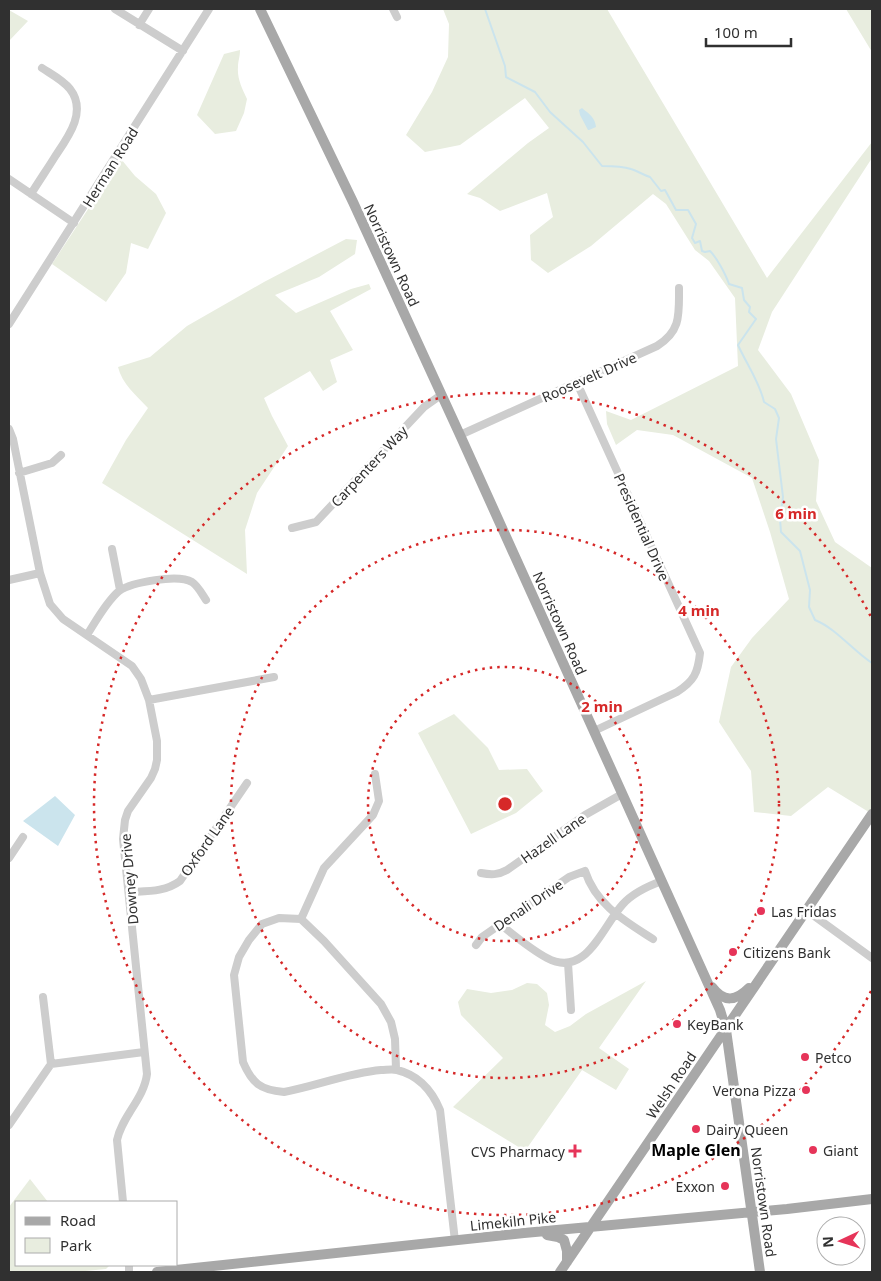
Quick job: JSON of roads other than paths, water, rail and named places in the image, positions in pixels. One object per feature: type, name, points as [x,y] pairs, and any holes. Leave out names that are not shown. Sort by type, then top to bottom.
[{"type":"main road","name":"Norristown Road","points":[[260,9],[353,202],[720,1010],[726,1030],[760,1272]]},
{"type":"main road","name":"Welsh Road","points":[[560,1272],[872,814]]},
{"type":"main road","points":[[707,981],[719,995],[732,999],[738,998],[771,962]]},
{"type":"main road","name":"Limekiln Pike","points":[[157,1272],[455,1242],[524,1233],[872,1199]]},
{"type":"main road","points":[[524,1233],[549,1235],[564,1240],[567,1251],[566,1263]]},
{"type":"street","points":[[115,9],[183,51]]},
{"type":"street","points":[[139,25],[149,9]]},
{"type":"street","name":"Herman Road","points":[[9,324],[210,9]]},
{"type":"street","points":[[393,9],[397,17]]},
{"type":"street","points":[[31,194],[72,130],[77,114],[75,100],[70,88],[42,68]]},
{"type":"street","points":[[9,179],[74,223]]},
{"type":"street","name":"Roosevelt Drive","points":[[460,435],[657,346],[671,336],[678,321],[680,288]]},
{"type":"street","name":"Presidential Drive","points":[[577,383],[700,653],[696,672],[688,685],[594,731]]},
{"type":"street","name":"Carpenters Way","points":[[292,528],[316,522],[424,407],[441,395]]},
{"type":"street","name":"Downey Drive","points":[[9,429],[13,439],[40,573],[47,596],[57,613],[132,666],[141,679],[149,700],[157,741],[157,760],[151,778],[128,811],[123,839],[130,892],[147,1074],[143,1092],[119,1131],[117,1140],[123,1201]]},
{"type":"street","points":[[19,473],[52,462],[61,454]]},
{"type":"street","points":[[112,549],[120,590]]},
{"type":"street","points":[[9,580],[40,573]]},
{"type":"street","points":[[87,635],[112,598],[120,590],[143,583],[172,578],[181,579],[196,586],[206,600]]},
{"type":"street","points":[[149,700],[274,677]]},
{"type":"street","points":[[301,919],[324,868],[373,815],[379,801],[375,774]]},
{"type":"street","name":"Oxford Lane","points":[[130,892],[161,890],[180,880],[247,783]]},
{"type":"street","name":"Hazell Lane","points":[[481,873],[490,875],[500,874],[585,815],[622,794]]},
{"type":"street","points":[[9,858],[23,838]]},
{"type":"street","name":"Denali Drive","points":[[476,946],[482,937],[500,924],[569,878],[585,871],[606,907],[615,914]]},
{"type":"street","points":[[500,924],[547,958],[568,963],[581,959],[586,955],[615,914],[632,895],[662,880]]},
{"type":"street","points":[[806,910],[872,958]]},
{"type":"street","points":[[615,914],[653,939]]},
{"type":"street","points":[[396,1069],[395,1039],[390,1022],[381,1004],[324,941],[301,919],[279,918],[262,924],[239,957],[234,975],[243,1062],[249,1076],[259,1086],[272,1091],[284,1092],[370,1071],[396,1069],[414,1077],[426,1086],[440,1110],[455,1242]]},
{"type":"street","points":[[568,963],[571,1010]]},
{"type":"street","points":[[9,1125],[51,1064],[43,997]]},
{"type":"street","points":[[51,1064],[144,1052]]},
{"type":"water","points":[[582,108],[593,118],[596,127],[588,130],[580,115],[579,110]]},
{"type":"water","points":[[55,796],[75,815],[58,846],[23,821]]},
{"type":"waterway","points":[[485,9],[505,66],[506,77],[535,92],[550,112],[583,142],[602,166],[628,168],[650,177],[661,191],[665,190],[676,210],[688,210],[696,224],[692,238],[695,243],[700,241],[702,251],[710,251],[713,254],[729,284],[742,288],[744,300],[750,307],[749,312],[756,319],[738,345],[756,380],[764,402],[775,409],[779,418],[776,439],[783,497],[780,519],[781,532],[800,551],[810,590],[809,607],[815,620],[837,634],[872,663]]},
{"type":"place","name":"Las Fridas","points":[[761,911]]},
{"type":"place","name":"Citizens Bank","points":[[733,952]]},
{"type":"place","name":"KeyBank","points":[[677,1024]]},
{"type":"place","name":"Petco","points":[[805,1057]]},
{"type":"place","name":"Verona Pizza","points":[[806,1090]]},
{"type":"place","name":"Dairy Queen","points":[[696,1129]]},
{"type":"place","name":"Giant","points":[[813,1150]]},
{"type":"place","name":"CVS Pharmacy","points":[[575,1151]]},
{"type":"place","name":"Exxon","points":[[725,1186]]},
{"type":"district","name":"Maple Glen","points":[[696,1150]]}]
